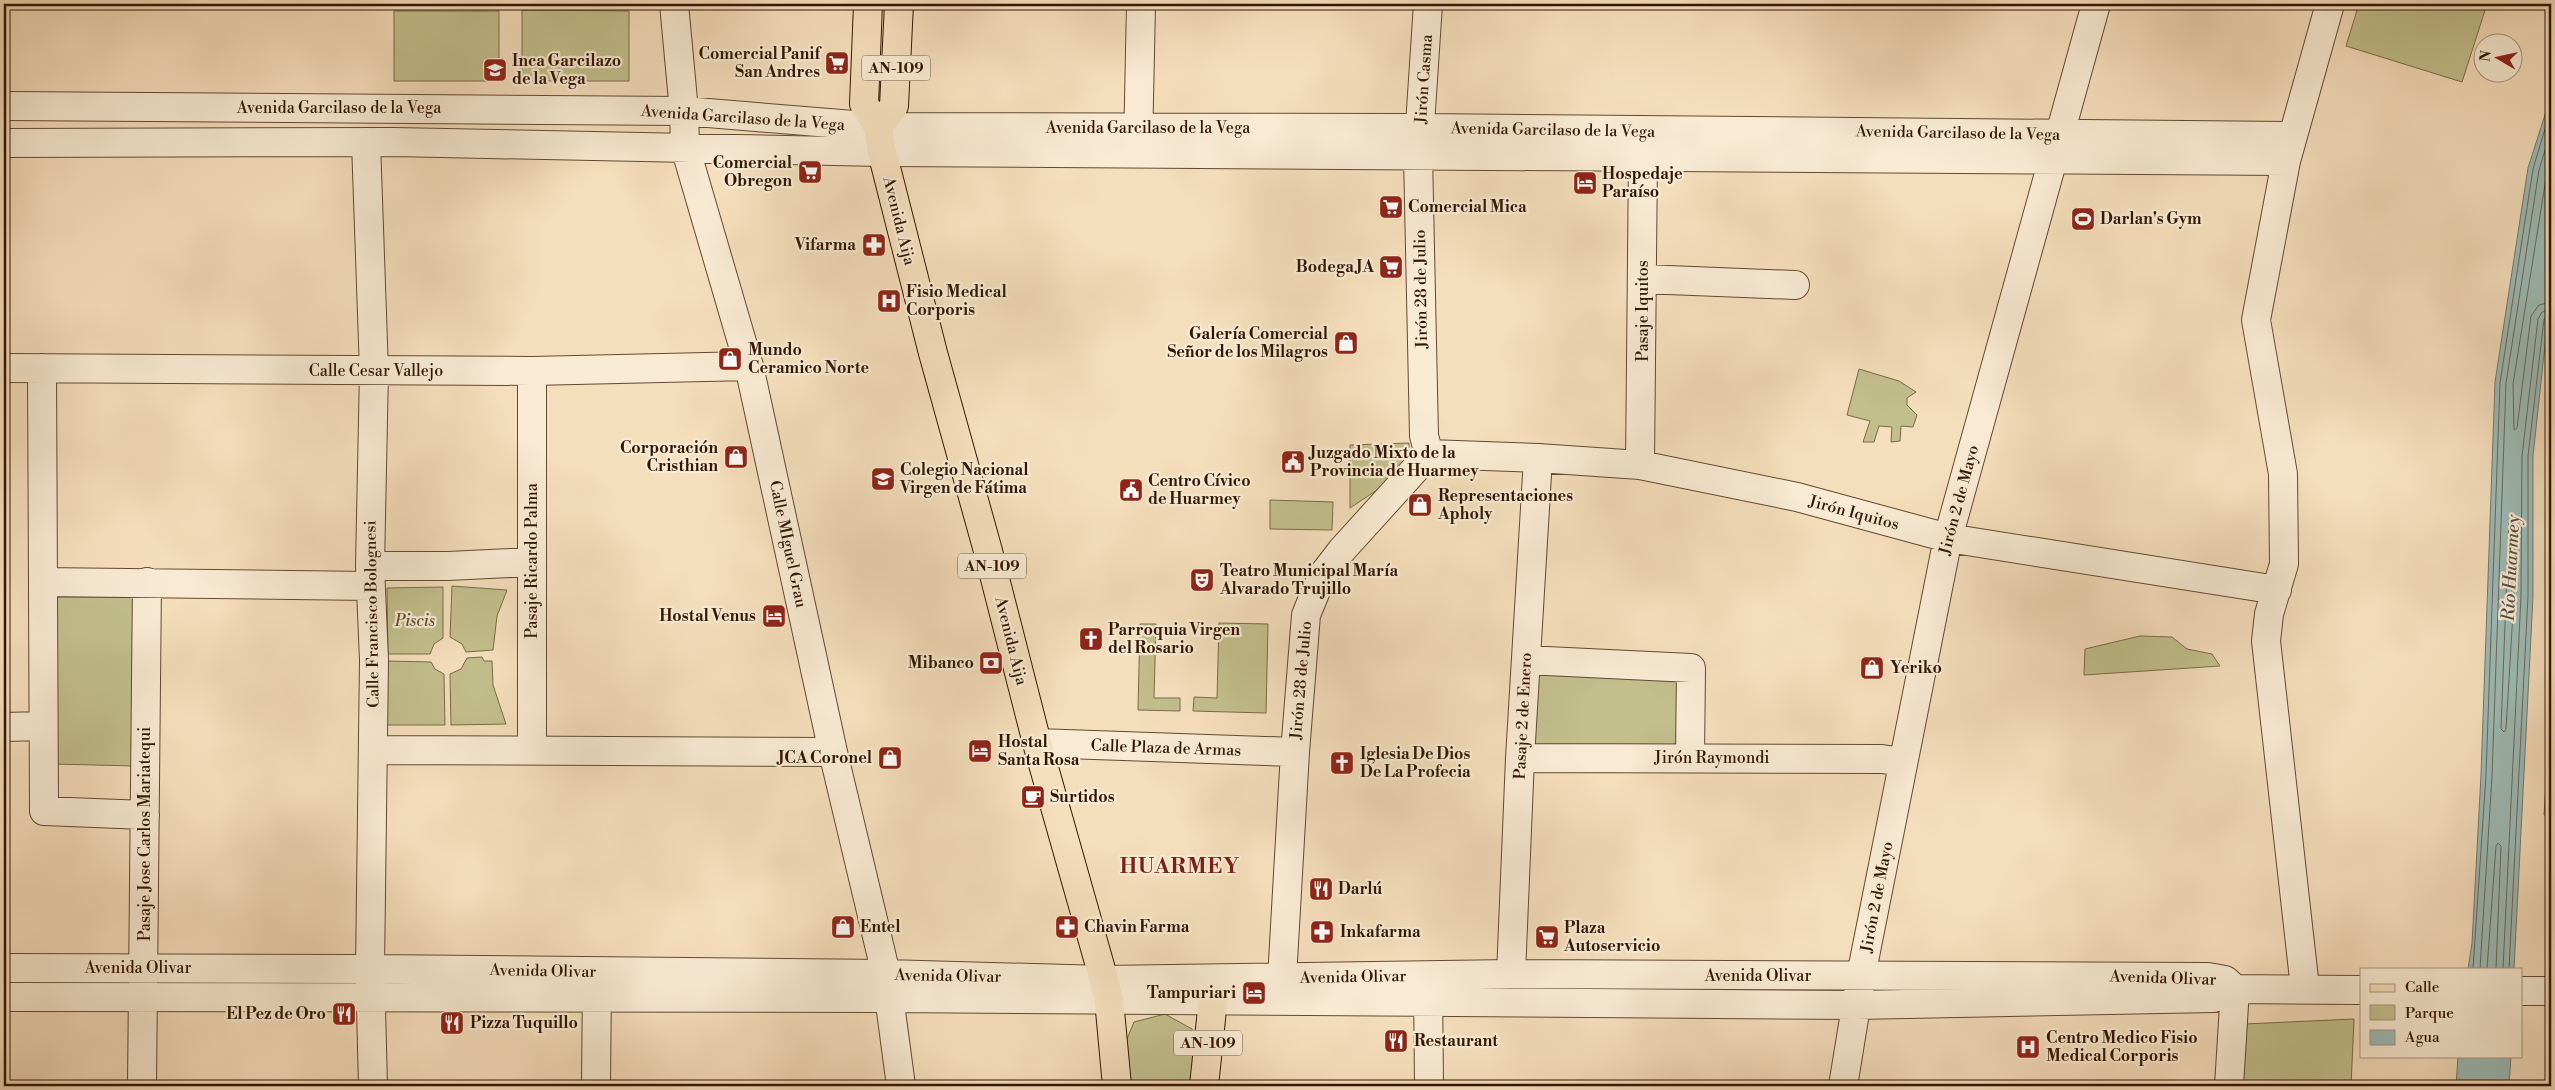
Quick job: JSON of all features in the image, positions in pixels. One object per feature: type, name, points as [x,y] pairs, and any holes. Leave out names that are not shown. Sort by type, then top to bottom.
[{"type":"main road","name":"Avenida Aija","points":[[868,4],[864,104],[880,139],[933,353],[988,551],[1037,743],[1106,990]]},
{"type":"main road","name":"AN-109","points":[[880,139],[894,106],[899,4]]},
{"type":"main road","name":"AN-109","points":[[1106,990],[1117,1086]]},
{"type":"main road","name":"AN-109","points":[[1204,1086],[1213,1000]]},
{"type":"street","name":"Calle MIguel Grau","points":[[674,4],[684,112],[685,147],[749,366],[833,752],[888,986],[902,1086]]},
{"type":"street","points":[[1138,140],[1141,4]]},
{"type":"street","name":"Jirón Casma","points":[[1419,142],[1428,4]]},
{"type":"street","name":"Jirón 2 de Mayo","points":[[1843,1086],[1861,976],[1948,538],[2096,4]]},
{"type":"street","points":[[2305,988],[2266,641],[2269,614],[2284,564],[2283,474],[2256,320],[2290,149],[2330,4]]},
{"type":"street","name":"Avenida Garcilaso de la Vega","points":[[4,106],[684,112],[880,139]]},
{"type":"street","name":"Avenida Garcilaso de la Vega","points":[[4,143],[366,142],[685,147],[880,139],[2290,149]]},
{"type":"street","name":"Calle Francisco Bolognesi","points":[[366,142],[374,371],[370,576],[374,660],[370,969],[373,1086]]},
{"type":"street","name":"Avenida Garcilaso de la Vega","points":[[1419,142],[1643,156],[2057,146]]},
{"type":"street","name":"Jirón 28 de Julio","points":[[1282,989],[1295,752],[1306,615],[1322,576],[1342,550],[1429,454],[1424,436],[1419,142]]},
{"type":"street","name":"Pasaje Iquitos","points":[[1640,466],[1644,279],[1643,156]]},
{"type":"street","points":[[1644,279],[1795,285]]},
{"type":"street","name":"Calle Cesar Vallejo","points":[[4,368],[532,371],[749,366]]},
{"type":"street","points":[[42,368],[44,811],[145,815]]},
{"type":"street","name":"Pasaje Ricardo Palma","points":[[532,371],[532,750]]},
{"type":"street","name":"Jirón Iquitos","points":[[1429,454],[1538,458],[1640,466],[1797,498],[1948,538],[2277,590]]},
{"type":"street","name":"Pasaje 2 de Enero","points":[[1511,974],[1520,758],[1538,458]]},
{"type":"street","points":[[43,582],[147,582],[370,576],[448,566],[531,562]]},
{"type":"street","name":"Pasaje Jose Carlos Mariatequi","points":[[142,1086],[147,582]]},
{"type":"street","points":[[1526,660],[1691,668],[1690,758]]},
{"type":"street","points":[[4,727],[43,726]]},
{"type":"street","name":"Calle Plaza de Armas","points":[[1037,743],[1295,752]]},
{"type":"street","points":[[373,750],[833,752]]},
{"type":"street","name":"Jirón Raymondi","points":[[1520,758],[1882,759],[1903,762]]},
{"type":"street","name":"Avenida Olivar","points":[[4,968],[370,969],[597,984],[1106,990],[1428,989],[1856,1005],[2214,998],[2235,989],[2225,980],[2208,977],[1511,974],[1428,989]]},
{"type":"street","points":[[596,1086],[597,984]]},
{"type":"street","name":"Avenida Olivar","points":[[4,997],[371,996],[597,984]]},
{"type":"street","points":[[2228,1086],[2235,989],[2305,988],[2360,990]]},
{"type":"street","name":"Avenida Olivar","points":[[1106,990],[1213,1000],[1282,989]]},
{"type":"street","points":[[1428,989],[1429,1086]]},
{"type":"green space","points":[[2359,4],[2487,4],[2478,32],[2472,32],[2472,51],[2462,82],[2346,46]]},
{"type":"green space","points":[[522,10],[629,11],[629,81],[522,81]]},
{"type":"green space","points":[[394,11],[499,11],[499,81],[394,81]]},
{"type":"green space","points":[[1859,369],[1899,381],[1916,392],[1907,398],[1907,405],[1917,415],[1913,427],[1901,426],[1900,441],[1891,442],[1892,427],[1879,426],[1874,442],[1863,442],[1870,421],[1847,415]]},
{"type":"green space","points":[[1409,443],[1409,463],[1383,486],[1350,508],[1350,445]]},
{"type":"green space","points":[[1270,500],[1333,502],[1332,530],[1270,529]]},
{"type":"green space","name":"Piscis","points":[[452,586],[507,590],[497,616],[493,650],[466,652],[462,644],[450,637]]},
{"type":"green space","name":"Piscis","points":[[443,587],[443,638],[434,644],[430,654],[388,654],[387,588]]},
{"type":"green space","points":[[53,597],[135,597],[134,766],[54,764]]},
{"type":"green space","points":[[1219,623],[1268,624],[1266,713],[1193,711],[1194,697],[1217,698]]},
{"type":"green space","points":[[1140,624],[1156,624],[1154,698],[1180,698],[1180,711],[1138,710]]},
{"type":"green space","points":[[2140,636],[2172,637],[2187,649],[2212,654],[2220,666],[2084,675],[2085,649]]},
{"type":"green space","name":"Piscis","points":[[482,657],[484,661],[492,661],[493,685],[506,724],[451,725],[450,674],[461,669],[467,658]]},
{"type":"green space","name":"Piscis","points":[[387,661],[431,662],[435,669],[444,674],[445,725],[387,725]]},
{"type":"green space","points":[[1535,673],[1681,676],[1677,749],[1532,751]]},
{"type":"green space","points":[[2551,709],[2551,814],[2544,815]]},
{"type":"green space","points":[[1165,1014],[1192,1029],[1198,1048],[1196,1086],[1123,1086],[1120,1056],[1134,1022]]},
{"type":"green space","points":[[2354,1019],[2351,1086],[2242,1086],[2245,1024]]},
{"type":"water","name":"Río Huarmey","points":[[2551,96],[2551,307],[2533,456],[2533,596],[2514,968],[2468,968],[2472,943],[2481,775],[2495,382],[2528,168]]},
{"type":"water","points":[[2458,1058],[2511,1058],[2509,1086],[2456,1086]]},
{"type":"place","name":"Comercial Panif San Andres","points":[[837,63]]},
{"type":"place","name":"Inca Garcilazo de la Vega","points":[[495,70]]},
{"type":"place","name":"Comercial Obregon","points":[[810,172]]},
{"type":"place","name":"Hospedaje Paraíso","points":[[1585,183]]},
{"type":"place","name":"Comercial Mica","points":[[1391,207]]},
{"type":"place","name":"Darlan's Gym","points":[[2083,219]]},
{"type":"place","name":"Vifarma","points":[[874,245]]},
{"type":"place","name":"Bodega JA","points":[[1391,267]]},
{"type":"place","name":"Fisio Medical Corporis","points":[[889,301]]},
{"type":"place","name":"Galería Comercial Señor de los Milagros","points":[[1346,343]]},
{"type":"place","name":"Mundo Ceramico Norte","points":[[730,359]]},
{"type":"place","name":"Corporación Cristhian","points":[[736,457]]},
{"type":"place","name":"Juzgado Mixto de la Provincia de Huarmey","points":[[1293,462]]},
{"type":"place","name":"Colegio Nacional Virgen de Fátima","points":[[883,479]]},
{"type":"place","name":"Centro Cívico de Huarmey","points":[[1131,490]]},
{"type":"place","name":"Representaciones Apholy","points":[[1420,505]]},
{"type":"place","name":"Teatro Municipal María Alvarado Trujillo","points":[[1202,580]]},
{"type":"place","name":"Hostal Venus","points":[[774,616]]},
{"type":"place","name":"Parroquia Virgen del Rosario","points":[[1091,639]]},
{"type":"place","name":"Mibanco","points":[[991,663]]},
{"type":"place","name":"Yeriko","points":[[1872,668]]},
{"type":"place","name":"Hostal Santa Rosa","points":[[980,751]]},
{"type":"place","name":"JCA Coronel","points":[[890,758]]},
{"type":"place","name":"Iglesia De Dios De La Profecia","points":[[1342,763]]},
{"type":"place","name":"Surtidos","points":[[1033,797]]},
{"type":"place","name":"Darlú","points":[[1321,889]]},
{"type":"place","name":"Entel","points":[[843,927]]},
{"type":"place","name":"Chavin Farma","points":[[1067,927]]},
{"type":"place","name":"Inkafarma","points":[[1322,932]]},
{"type":"place","name":"Plaza Autoservicio","points":[[1547,937]]},
{"type":"place","name":"Tampuriari","points":[[1254,993]]},
{"type":"place","name":"El Pez de Oro","points":[[344,1014]]},
{"type":"place","name":"Pizza Tuquillo","points":[[452,1023]]},
{"type":"place","name":"Restaurant","points":[[1396,1041]]},
{"type":"place","name":"Centro Medico Fisio Medical Corporis","points":[[2028,1047]]},
{"type":"district","name":"HUARMEY","points":[[1180,867]]}]
